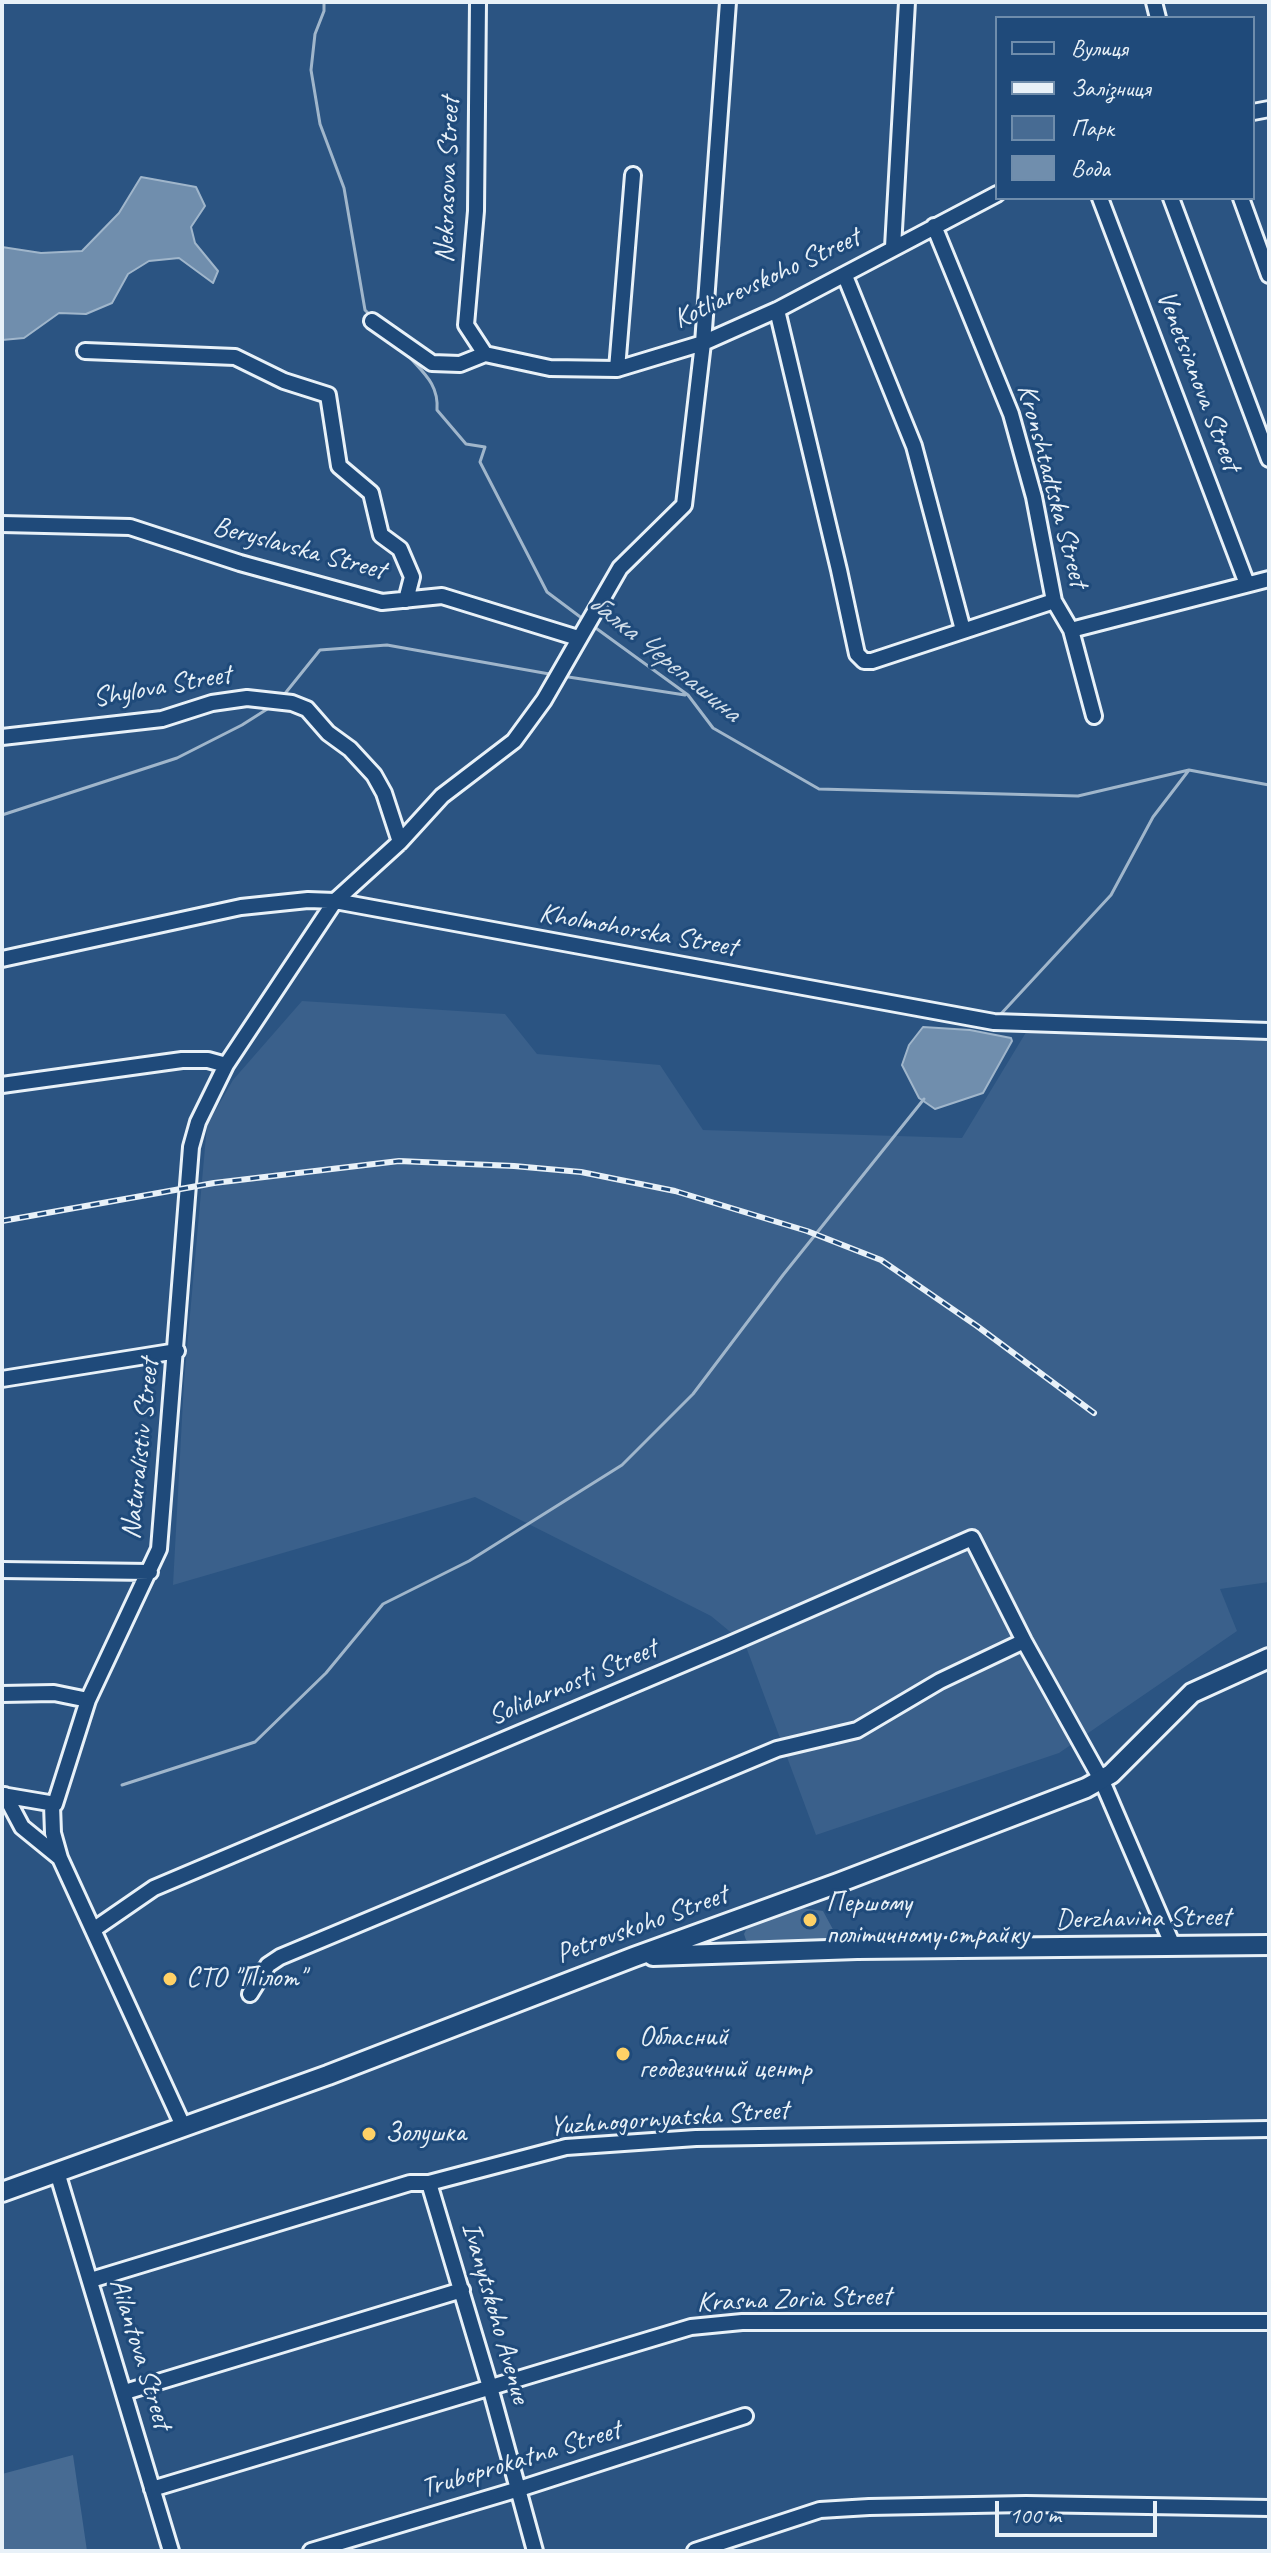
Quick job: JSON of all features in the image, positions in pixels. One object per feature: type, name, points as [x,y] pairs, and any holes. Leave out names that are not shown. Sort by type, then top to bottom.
[{"type":"main road","name":"Petrovskoho Street","points":[[2,2192],[328,2075],[1102,1781],[1192,1693],[1269,1658]]},
{"type":"main road","name":"Derzhavina Street","points":[[634,1957],[857,1949],[1269,1945]]},
{"type":"street","name":"Nekrasova Street","points":[[478,2],[476,211],[466,325],[485,354]]},
{"type":"street","name":"Naturalistiv Street","points":[[184,2128],[60,1858],[53,1833],[52,1805],[55,1804],[88,1700],[159,1549],[191,1147],[198,1122],[226,1065],[335,901],[400,842],[442,796],[514,741],[544,700],[620,568],[684,505],[703,343],[728,2]]},
{"type":"street","points":[[893,247],[907,2]]},
{"type":"street","points":[[617,369],[633,175]]},
{"type":"street","name":"Kotliarevskoho Street","points":[[372,321],[432,363],[460,364],[485,354],[550,368],[617,369],[703,343],[777,310],[995,195]]},
{"type":"street","name":"Venetsianova Street","points":[[1101,200],[1247,584]]},
{"type":"street","name":"Venetsianova Street","points":[[1172,200],[1269,459]]},
{"type":"street","points":[[1242,200],[1269,275]]},
{"type":"street","name":"Kronshtadtska Street","points":[[934,226],[1011,414],[1034,497],[1054,601],[1071,630],[1094,716]]},
{"type":"street","points":[[845,276],[914,446],[963,630]]},
{"type":"street","points":[[777,310],[857,654],[864,661],[872,661],[1054,601]]},
{"type":"street","points":[[85,351],[235,357],[284,381],[328,395],[339,466],[371,493],[381,535],[400,549],[412,577],[406,600]]},
{"type":"street","name":"Beryslavska Street","points":[[2,524],[130,527],[240,563],[382,602],[442,596],[578,638]]},
{"type":"street","points":[[1071,630],[1269,579]]},
{"type":"street","name":"Shylova Street","points":[[2,737],[162,719],[212,703],[247,698],[292,703],[307,709],[374,775],[384,793],[400,842]]},
{"type":"street","name":"Kholmohorska Street","points":[[2,959],[241,907],[308,900],[335,901],[994,1022],[1269,1031]]},
{"type":"street","points":[[2,1085],[182,1060],[208,1060],[226,1065]]},
{"type":"street","points":[[2,1379],[177,1351]]},
{"type":"street","name":"Solidarnosti Street","points":[[93,1930],[154,1888],[716,1651],[972,1538],[1024,1641],[1102,1781],[1173,1946]]},
{"type":"street","points":[[2,1570],[150,1572]]},
{"type":"street","points":[[250,1994],[268,1965],[280,1957],[777,1749],[857,1730],[940,1681],[1024,1641]]},
{"type":"street","points":[[2,1694],[54,1693],[88,1700]]},
{"type":"street","points":[[3,1795],[55,1804]]},
{"type":"street","points":[[3,1795],[22,1827],[60,1858]]},
{"type":"street","name":"Yuzhnogornyatska Street","points":[[91,2280],[410,2183],[429,2183],[566,2147],[696,2138],[1269,2129]]},
{"type":"street","name":"Ailantova Street","points":[[57,2172],[171,2551]]},
{"type":"street","name":"Ivanytskoho Avenue","points":[[429,2183],[535,2551]]},
{"type":"street","points":[[125,2392],[462,2290]]},
{"type":"street","name":"Krasna Zoria Street","points":[[152,2489],[691,2327],[742,2322],[1269,2322]]},
{"type":"street","name":"Truboprokatna Street","points":[[311,2551],[519,2489],[745,2416]]},
{"type":"street","points":[[695,2551],[820,2510],[1026,2504],[1269,2508]]},
{"type":"shaded area","points":[[302,1001],[505,1014],[537,1054],[660,1065],[703,1130],[962,1138],[1028,1029],[1269,1039],[1269,1582],[1220,1589],[1237,1631],[1059,1753],[816,1835],[745,1644],[711,1616],[475,1497],[173,1585],[184,1382],[207,1125],[233,1080]]},
{"type":"green space","points":[[794,1907],[823,1911],[836,1935],[832,1941],[753,1944],[746,1940],[744,1934],[748,1926]]},
{"type":"green space","points":[[73,2455],[87,2551],[2,2551],[2,2474]]},
{"type":"water","points":[[141,177],[196,187],[205,206],[191,227],[195,243],[218,271],[213,283],[179,258],[149,261],[128,274],[112,303],[86,314],[59,313],[24,338],[2,340],[2,247],[41,253],[82,251],[119,213]]},
{"type":"water","points":[[923,1027],[970,1030],[1011,1038],[1012,1041],[983,1093],[935,1109],[919,1098],[902,1065],[909,1045]]},
{"type":"waterway","name":"балка Черепашина","points":[[324,2],[324,11],[315,34],[311,70],[320,124],[344,188],[365,310],[370,315]]},
{"type":"waterway","name":"балка Черепашина","points":[[406,353],[432,385],[437,410],[466,444],[485,447],[480,462],[547,592],[583,619]]},
{"type":"waterway","name":"балка Черепашина","points":[[593,626],[688,695],[713,728],[819,789],[1078,796],[1189,770],[1269,785]]},
{"type":"waterway","points":[[283,696],[320,650],[387,645],[555,675]]},
{"type":"waterway","points":[[562,676],[685,695]]},
{"type":"waterway","points":[[2,815],[177,758],[272,706]]},
{"type":"waterway","points":[[999,1016],[1111,895],[1153,817],[1189,770]]},
{"type":"waterway","points":[[122,1785],[255,1742],[326,1673],[383,1604],[469,1561],[622,1465],[693,1394],[783,1275],[924,1099]]},
{"type":"railway","points":[[2,1221],[214,1183],[399,1161],[581,1172],[675,1191],[807,1231],[881,1260],[977,1326],[1094,1413]]},
{"type":"place","name":"Першому політичному страйку","points":[[810,1920]]},
{"type":"place","name":"СТО \"Пілот\"","points":[[170,1979]]},
{"type":"place","name":"Обласний геодезичний центр","points":[[623,2054]]},
{"type":"place","name":"Золушка","points":[[369,2134]]}]
